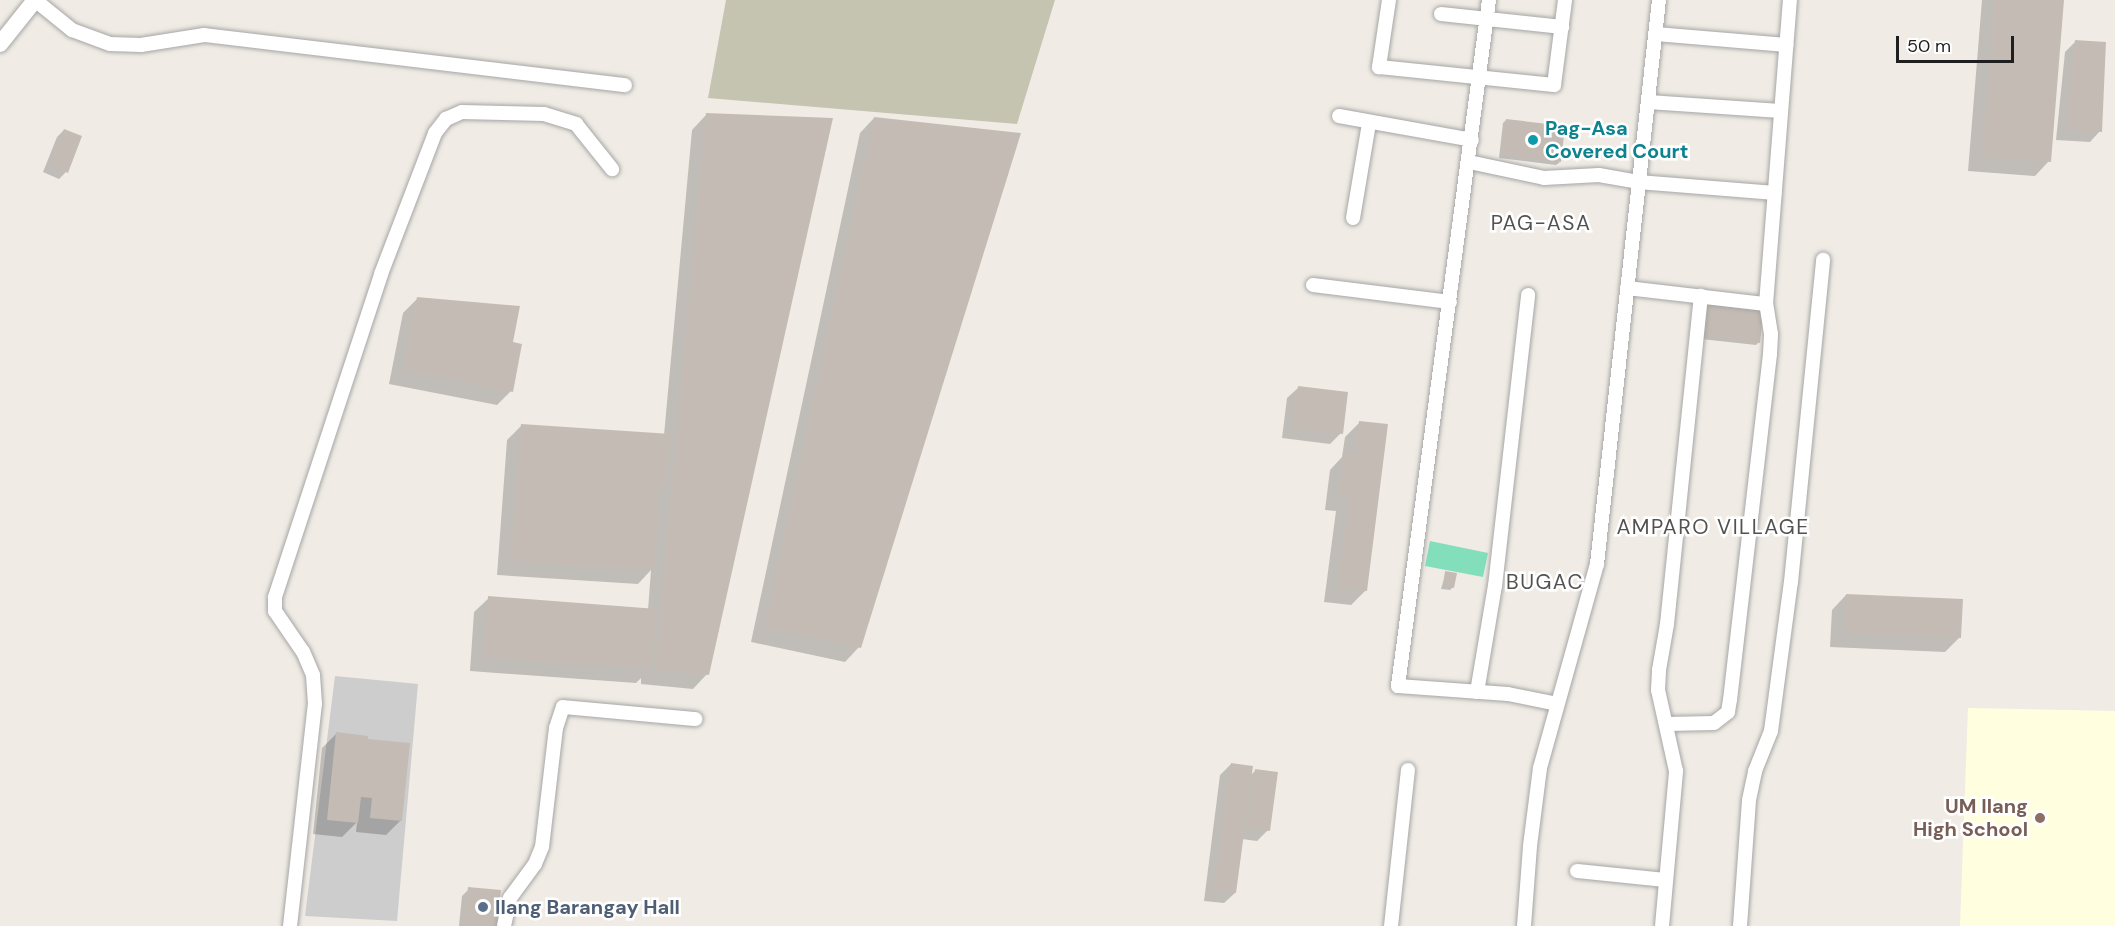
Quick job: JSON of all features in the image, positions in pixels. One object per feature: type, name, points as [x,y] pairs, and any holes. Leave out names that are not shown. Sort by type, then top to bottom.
[{"type":"street","points":[[0,44],[35,0],[72,30],[110,44],[141,45],[204,35],[625,85]]},
{"type":"street","points":[[1389,0],[1379,67],[1554,85],[1565,0]]},
{"type":"street","points":[[1489,0],[1398,686],[1524,696],[1557,704]]},
{"type":"street","points":[[1524,926],[1534,806],[1540,768],[1597,564],[1659,0]]},
{"type":"street","points":[[1666,724],[1714,723],[1728,712],[1768,374],[1771,333],[1766,304],[1790,0]]},
{"type":"street","points":[[1440,14],[1562,27]]},
{"type":"street","points":[[1656,34],[1787,45]]},
{"type":"street","points":[[1648,102],[1781,111]]},
{"type":"street","points":[[291,926],[315,704],[312,675],[303,652],[275,611],[275,597],[381,274],[435,133],[446,119],[462,112],[544,114],[576,124],[612,169]]},
{"type":"street","points":[[1339,116],[1472,140]]},
{"type":"street","points":[[1353,218],[1369,123]]},
{"type":"street","points":[[1469,162],[1544,178],[1599,175],[1639,182],[1775,193]]},
{"type":"street","points":[[1740,926],[1749,800],[1755,771],[1771,731],[1791,582],[1823,260]]},
{"type":"street","points":[[1313,285],[1450,302]]},
{"type":"street","points":[[1627,288],[1766,304]]},
{"type":"street","points":[[1478,692],[1495,586],[1528,296]]},
{"type":"street","points":[[1662,926],[1676,771],[1658,690],[1659,670],[1667,624],[1701,296]]},
{"type":"street","points":[[504,926],[510,898],[535,864],[543,847],[556,728],[563,707],[695,719]]},
{"type":"street","points":[[1391,926],[1408,770]]},
{"type":"street","points":[[1577,871],[1666,880]]},
{"type":"shaded area","points":[[726,0],[1055,0],[1017,124],[708,98]]},
{"type":"shaded area","points":[[335,676],[418,684],[397,921],[305,916]]},
{"type":"shaded area","name":"UM Ilang High School","points":[[1968,708],[2115,711],[2115,926],[1960,926]]},
{"type":"green space","points":[[1430,541],[1488,553],[1483,577],[1425,566]]},
{"type":"building","points":[[1995,0],[2064,0],[2051,162],[1982,157]]},
{"type":"building","points":[[2075,40],[2106,42],[2102,132],[2066,129]]},
{"type":"building","points":[[706,113],[833,118],[709,675],[655,670]]},
{"type":"building","points":[[874,117],[1021,133],[861,648],[765,628]]},
{"type":"building","name":"Pag-Asa Covered Court","points":[[1506,119],[1565,126],[1561,162],[1501,155]]},
{"type":"building","points":[[64,129],[82,136],[68,173],[49,165]]},
{"type":"building","points":[[417,297],[520,306],[513,342],[522,344],[513,392],[403,370]]},
{"type":"building","points":[[1707,301],[1764,307],[1760,343],[1703,336]]},
{"type":"building","points":[[1298,386],[1348,392],[1343,434],[1292,428]]},
{"type":"building","points":[[1359,421],[1388,424],[1367,591],[1338,588],[1350,497],[1339,496],[1344,454],[1355,455]]},
{"type":"building","points":[[521,424],[671,434],[667,484],[659,484],[654,570],[511,561]]},
{"type":"building","points":[[1445,571],[1457,573],[1454,588],[1443,586]]},
{"type":"building","points":[[1846,594],[1963,599],[1961,638],[1844,633]]},
{"type":"building","points":[[488,596],[657,609],[652,669],[484,657]]},
{"type":"building","points":[[336,732],[368,736],[368,739],[410,743],[402,821],[370,818],[372,798],[361,797],[358,823],[327,820]]},
{"type":"building","points":[[1231,763],[1253,766],[1236,893],[1214,890]]},
{"type":"building","points":[[1255,769],[1278,772],[1270,831],[1247,828]]},
{"type":"building","name":"Ilang Barangay Hall","points":[[468,887],[501,890],[497,926],[464,923]]},
{"type":"place","name":"Pag-Asa Covered Court","points":[[1533,140]]},
{"type":"place","name":"UM Ilang High School","points":[[2040,818]]},
{"type":"place","name":"Ilang Barangay Hall","points":[[483,907]]},
{"type":"district","name":"PAG-ASA","points":[[1541,223]]},
{"type":"district","name":"AMPARO VILLAGE","points":[[1713,527]]},
{"type":"district","name":"BUGAC","points":[[1545,582]]}]
